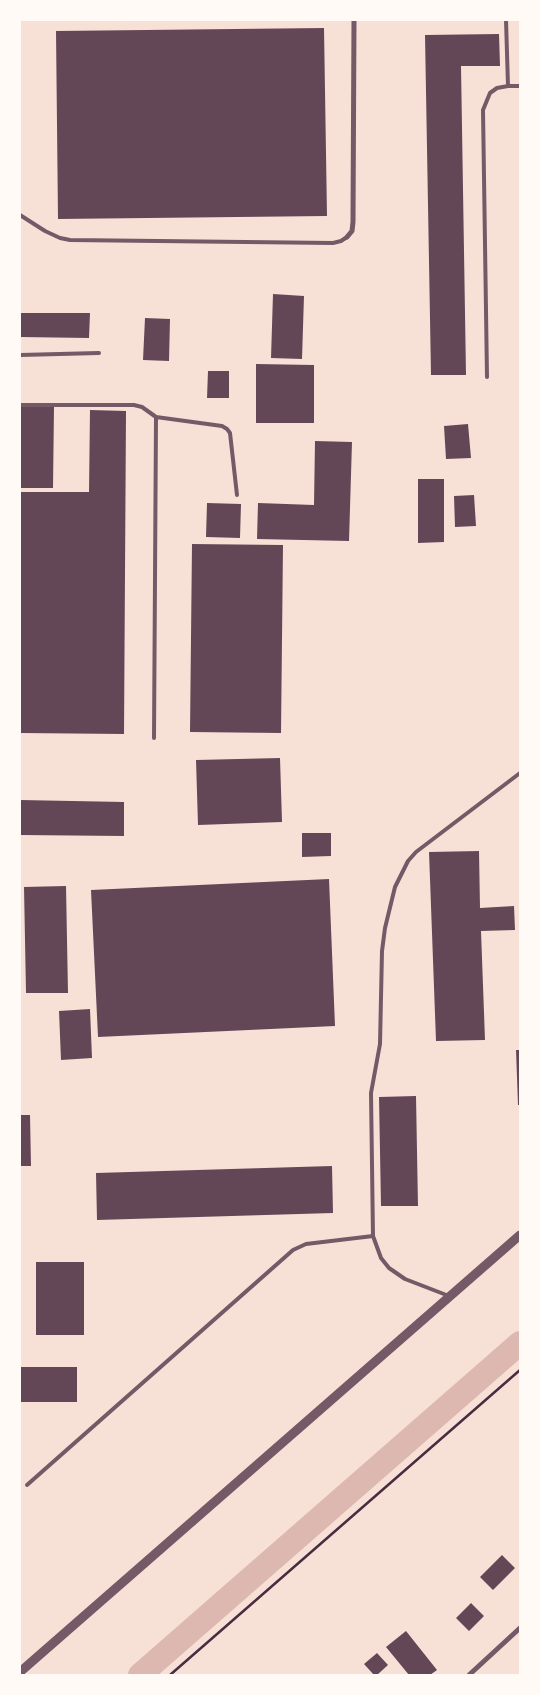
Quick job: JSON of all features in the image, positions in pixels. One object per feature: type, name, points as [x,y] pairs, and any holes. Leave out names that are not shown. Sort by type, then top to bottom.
[{"type":"street","points":[[347,237],[352,231],[353,222],[354,20]]},
{"type":"street","points":[[20,1672],[520,1235]]},
{"type":"street","points":[[472,1674],[520,1628]]},
{"type":"lane","points":[[506,20],[508,86]]},
{"type":"lane","points":[[487,377],[483,110],[485,101],[490,93],[497,88],[520,86]]},
{"type":"lane","points":[[20,215],[45,231],[60,238],[70,240],[333,243],[340,242],[347,237]]},
{"type":"lane","points":[[20,355],[98,353]]},
{"type":"lane","points":[[20,405],[134,405],[142,407],[156,417],[222,426],[230,433],[238,495]]},
{"type":"lane","points":[[154,738],[156,417]]},
{"type":"lane","points":[[449,1296],[422,1287],[396,1274],[384,1263],[376,1248],[373,1236],[371,1093],[380,1044],[382,951],[385,928],[395,888],[403,870],[416,852],[520,773]]},
{"type":"lane","points":[[27,1485],[293,1250],[306,1244],[373,1236]]},
{"type":"path","points":[[170,1675],[520,1370]]},
{"type":"building","points":[[324,28],[327,216],[58,219],[56,31]]},
{"type":"building","points":[[499,34],[500,66],[461,66],[466,375],[431,375],[425,35]]},
{"type":"building","points":[[273,294],[304,296],[302,359],[271,358]]},
{"type":"building","points":[[20,313],[90,313],[89,338],[20,337]]},
{"type":"building","points":[[145,318],[170,319],[169,361],[143,360]]},
{"type":"building","points":[[256,364],[314,365],[314,423],[256,423]]},
{"type":"building","points":[[208,371],[229,371],[229,398],[207,398]]},
{"type":"building","points":[[20,407],[54,407],[53,488],[20,488]]},
{"type":"building","points":[[90,410],[126,411],[124,734],[20,733],[20,492],[89,492]]},
{"type":"building","points":[[468,424],[471,458],[446,459],[444,426]]},
{"type":"building","points":[[315,441],[352,442],[349,541],[257,539],[258,503],[314,505]]},
{"type":"building","points":[[418,479],[444,479],[444,542],[418,543]]},
{"type":"building","points":[[474,495],[476,526],[455,527],[454,496]]},
{"type":"building","points":[[207,503],[241,504],[240,538],[206,537]]},
{"type":"building","points":[[192,544],[283,545],[281,733],[190,732]]},
{"type":"building","points":[[280,758],[282,822],[198,825],[196,760]]},
{"type":"building","points":[[20,800],[124,802],[124,836],[20,835]]},
{"type":"building","points":[[302,833],[331,833],[331,856],[302,857]]},
{"type":"building","points":[[479,851],[480,908],[514,906],[515,930],[481,931],[485,1040],[436,1041],[429,852]]},
{"type":"building","points":[[329,879],[335,1026],[98,1037],[91,890]]},
{"type":"building","points":[[66,886],[68,993],[26,993],[24,887]]},
{"type":"building","points":[[90,1009],[92,1058],[61,1060],[59,1011]]},
{"type":"building","points":[[516,1050],[520,1050],[520,1105],[518,1105]]},
{"type":"building","points":[[416,1096],[418,1206],[381,1206],[379,1097]]},
{"type":"building","points":[[20,1115],[30,1115],[31,1166],[20,1166]]},
{"type":"building","points":[[332,1166],[333,1213],[97,1220],[96,1173]]},
{"type":"building","points":[[36,1262],[84,1262],[84,1335],[36,1335]]},
{"type":"building","points":[[20,1367],[77,1367],[77,1402],[20,1402]]},
{"type":"building","points":[[502,1555],[515,1568],[493,1590],[480,1577]]},
{"type":"building","points":[[471,1603],[484,1616],[469,1631],[456,1618]]},
{"type":"building","points":[[406,1631],[437,1670],[430,1675],[409,1675],[386,1647]]},
{"type":"building","points":[[377,1653],[388,1665],[377,1675],[374,1675],[364,1664]]},
{"type":"waterway","points":[[140,1675],[520,1343]]}]
